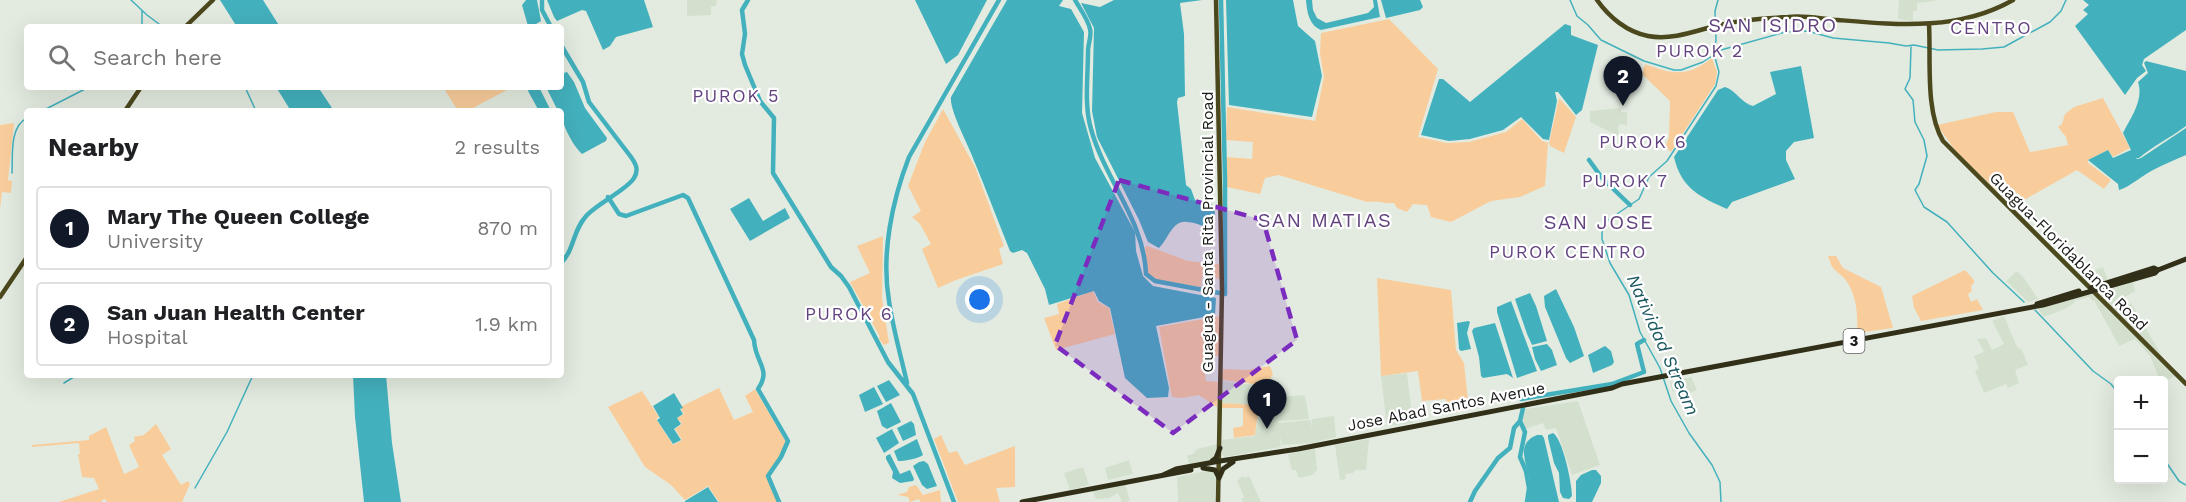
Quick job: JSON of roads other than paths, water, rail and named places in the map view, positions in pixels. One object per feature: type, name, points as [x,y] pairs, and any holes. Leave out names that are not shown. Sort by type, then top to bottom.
[{"type":"highway","name":"Jose Abad Santos Avenue","points":[[1022,502],[1163,475],[1166,472],[1280,452],[2036,305],[2156,273],[2158,270],[2186,260]]},
{"type":"highway","points":[[1219,477],[1223,469],[1233,460],[1224,457],[1220,448]]},
{"type":"highway","points":[[1203,466],[1215,460],[1220,448]]},
{"type":"highway","points":[[1203,466],[1215,470],[1219,477]]},
{"type":"main road","name":"Guagua - Santa Rita Provincial Road","points":[[1216,0],[1222,292],[1218,502]]},
{"type":"main road","points":[[1597,0],[1625,27],[1640,34],[1662,38],[1716,26],[1802,16],[1864,22],[1929,24],[1969,19],[1995,10],[2013,0]]},
{"type":"main road","points":[[188,24],[211,2]]},
{"type":"main road","name":"Guagua-Floridablanca Road","points":[[1929,24],[1931,106],[1938,133],[1945,143],[2186,384]]},
{"type":"main road","points":[[127,108],[139,90]]},
{"type":"main road","points":[[0,297],[24,261]]},
{"type":"water","points":[[220,0],[263,0],[278,24],[235,24]]},
{"type":"water","points":[[526,0],[537,0],[541,21],[536,24],[527,24],[522,5]]},
{"type":"water","points":[[547,0],[644,0],[653,27],[616,37],[610,46],[603,50],[586,11],[582,10],[557,21]]},
{"type":"water","points":[[915,0],[987,0],[958,55],[946,64]]},
{"type":"water","points":[[1007,0],[1063,0],[1059,6],[1071,9],[1084,32],[1082,113],[1095,158],[1135,232],[1136,251],[1143,276],[1153,286],[1216,298],[1215,315],[1156,326],[1169,388],[1168,397],[1147,398],[1125,378],[1110,308],[1099,301],[1094,291],[1049,305],[1045,289],[1027,253],[1022,250],[1013,253],[1010,251],[956,120],[951,97]]},
{"type":"water","points":[[1114,0],[1202,0],[1180,3],[1184,34],[1185,96],[1178,98],[1177,102],[1186,185],[1191,189],[1195,200],[1212,204],[1215,217],[1206,227],[1189,222],[1178,224],[1159,248],[1148,242],[1097,137],[1092,111],[1094,28],[1081,3],[1100,7]]},
{"type":"water","points":[[1226,0],[1293,0],[1298,26],[1315,41],[1322,76],[1312,117],[1229,105]]},
{"type":"water","points":[[1306,0],[1312,0],[1317,18],[1326,23],[1368,13],[1374,7],[1373,0],[1377,0],[1380,17],[1321,30],[1311,21]]},
{"type":"water","points":[[1381,0],[1420,0],[1423,7],[1420,10],[1386,18]]},
{"type":"water","points":[[2083,0],[2186,0],[2186,30],[2144,59],[2142,65],[2146,71],[2137,78],[2125,95],[2075,26],[2088,14],[2083,10],[2089,5]]},
{"type":"water","points":[[1565,24],[1571,26],[1571,35],[1598,45],[1582,110],[1576,115],[1558,92],[1555,92],[1557,101],[1549,140],[1543,139],[1521,117],[1503,130],[1470,139],[1449,141],[1421,135],[1439,79],[1443,79],[1470,102]]},
{"type":"water","points":[[2146,61],[2186,71],[2186,126],[2139,158],[2135,158],[2138,159],[2141,158],[2186,128],[2186,155],[2151,171],[2119,190],[2118,184],[2088,160],[2108,150],[2113,158],[2131,150],[2123,133],[2138,102],[2138,82],[2148,73],[2144,63]]},
{"type":"water","points":[[1801,66],[1814,138],[1794,142],[1786,151],[1786,160],[1795,179],[1732,202],[1727,209],[1693,190],[1681,177],[1674,157],[1718,90],[1725,87],[1753,106],[1776,94],[1770,72]]},
{"type":"water","points":[[567,72],[574,82],[585,108],[607,138],[606,141],[582,154],[575,146],[564,124],[564,108],[556,108],[548,90],[564,90],[564,73]]},
{"type":"water","points":[[278,90],[320,90],[332,108],[289,108]]},
{"type":"water","points":[[540,90],[550,108],[537,108],[528,91]]},
{"type":"water","points":[[749,198],[763,221],[785,208],[790,218],[750,241],[730,209]]},
{"type":"water","points":[[1556,289],[1574,327],[1584,356],[1570,363],[1545,307],[1544,296]]},
{"type":"water","points":[[1530,293],[1547,341],[1532,345],[1515,299]]},
{"type":"water","points":[[1511,301],[1537,371],[1517,378],[1497,312],[1497,307]]},
{"type":"water","points":[[1470,322],[1467,333],[1471,349],[1461,351],[1457,323]]},
{"type":"water","points":[[1495,323],[1513,378],[1507,374],[1483,378],[1481,376],[1472,331],[1474,328]]},
{"type":"water","points":[[1547,344],[1552,350],[1557,365],[1541,371],[1532,347]]},
{"type":"water","points":[[1605,346],[1611,351],[1614,362],[1593,373],[1588,355]]},
{"type":"water","points":[[353,378],[386,378],[392,443],[401,502],[364,502]]},
{"type":"water","points":[[889,380],[900,395],[886,402],[877,386]]},
{"type":"water","points":[[874,387],[883,404],[865,412],[859,395]]},
{"type":"water","points":[[674,393],[683,408],[680,409],[683,414],[677,418],[681,424],[674,429],[681,440],[673,444],[657,420],[660,418],[653,406]]},
{"type":"water","points":[[891,403],[901,422],[887,429],[882,426],[877,411]]},
{"type":"water","points":[[911,421],[914,424],[916,435],[903,441],[897,428]]},
{"type":"water","points":[[892,429],[899,443],[884,453],[876,438]]},
{"type":"water","points":[[1553,433],[1557,437],[1566,462],[1572,490],[1572,496],[1569,499],[1563,498],[1560,492],[1559,473],[1548,438],[1548,435]]},
{"type":"water","points":[[1542,435],[1544,438],[1559,502],[1529,502],[1530,485],[1524,449],[1530,439]]},
{"type":"water","points":[[917,439],[923,455],[898,461],[894,451]]},
{"type":"water","points":[[890,454],[900,474],[910,470],[913,481],[900,483],[892,478],[893,472],[886,459],[886,456]]},
{"type":"water","points":[[924,461],[928,464],[937,486],[927,489],[922,485],[913,466]]},
{"type":"water","points":[[1596,470],[1601,476],[1601,483],[1592,502],[1576,502],[1576,481],[1581,475]]},
{"type":"water","points":[[708,487],[718,502],[685,502],[685,501]]},
{"type":"waterway","points":[[131,0],[159,24]]},
{"type":"waterway","points":[[542,0],[542,10],[549,24]]},
{"type":"waterway","points":[[748,0],[742,10],[745,34],[742,54],[760,101],[774,118],[773,173],[831,267],[849,287],[888,362],[913,394],[954,502]]},
{"type":"waterway","points":[[907,383],[887,283],[887,246],[893,210],[909,157],[999,0]]},
{"type":"waterway","points":[[1075,0],[1086,18],[1090,31],[1087,90],[1091,129],[1105,166],[1139,236],[1146,274],[1155,281],[1225,294],[1221,0]]},
{"type":"waterway","points":[[1570,0],[1577,16],[1601,40],[1644,61],[1674,70],[1681,70],[1703,62],[1721,50],[1785,32],[1807,31],[1833,38],[1914,45],[1938,50],[2004,47],[2050,22],[2061,11],[2066,0]]},
{"type":"waterway","name":"Natividad Stream","points":[[1718,0],[1715,11],[1714,54],[1719,72],[1716,86],[1667,161],[1649,177],[1639,199],[1608,220],[1602,232],[1602,239],[1610,263],[1629,295],[1640,332],[1660,368],[1671,401],[1689,433],[1712,465],[1720,482],[1721,502]]},
{"type":"waterway","points":[[142,11],[142,24]]},
{"type":"waterway","points":[[1911,47],[1910,78],[1905,89],[1913,100],[1915,122],[1924,140],[1927,156],[1915,190],[1924,207],[1947,222],[1993,273],[2024,302]]},
{"type":"waterway","points":[[564,50],[583,82],[589,102],[631,157],[637,170],[631,182],[582,221],[564,260]]},
{"type":"waterway","points":[[48,108],[83,90]]},
{"type":"waterway","points":[[246,90],[255,108]]},
{"type":"waterway","points":[[12,173],[12,150],[15,135],[17,128],[24,120]]},
{"type":"waterway","points":[[1589,160],[1602,178],[1630,205]]},
{"type":"waterway","points":[[608,197],[619,214],[626,216],[683,195],[688,198],[754,340],[763,371],[762,382],[758,389],[788,441],[781,457],[768,476],[779,502]]},
{"type":"waterway","points":[[2035,310],[2093,371],[2114,388]]},
{"type":"waterway","points":[[1521,399],[1612,384],[1644,372],[1637,344],[1644,340]]},
{"type":"waterway","points":[[64,383],[72,378]]},
{"type":"waterway","points":[[195,488],[227,432],[252,378]]},
{"type":"waterway","points":[[1470,502],[1498,458],[1510,448],[1514,428],[1520,421],[1523,408]]},
{"type":"waterway","points":[[1520,421],[1525,432],[1520,457],[1526,471],[1529,488],[1527,502]]},
{"type":"waterway","points":[[2168,465],[2179,481],[2186,485]]},
{"type":"place","name":"San Juan Health Center","points":[[1623,106]]},
{"type":"place","name":"Mary The Queen College","points":[[1267,429]]},
{"type":"district","name":"SAN ISIDRO","points":[[1773,25]]},
{"type":"district","name":"CENTRO","points":[[1991,28]]},
{"type":"district","name":"PUROK 2","points":[[1700,51]]},
{"type":"district","name":"PUROK 5","points":[[736,96]]},
{"type":"district","name":"PUROK 6","points":[[1643,142]]},
{"type":"district","name":"PUROK 7","points":[[1625,181]]},
{"type":"district","name":"SAN MATIAS","points":[[1325,220]]},
{"type":"district","name":"SAN JOSE","points":[[1599,222]]},
{"type":"district","name":"PUROK CENTRO","points":[[1568,252]]},
{"type":"district","name":"PUROK 6","points":[[849,314]]}]
